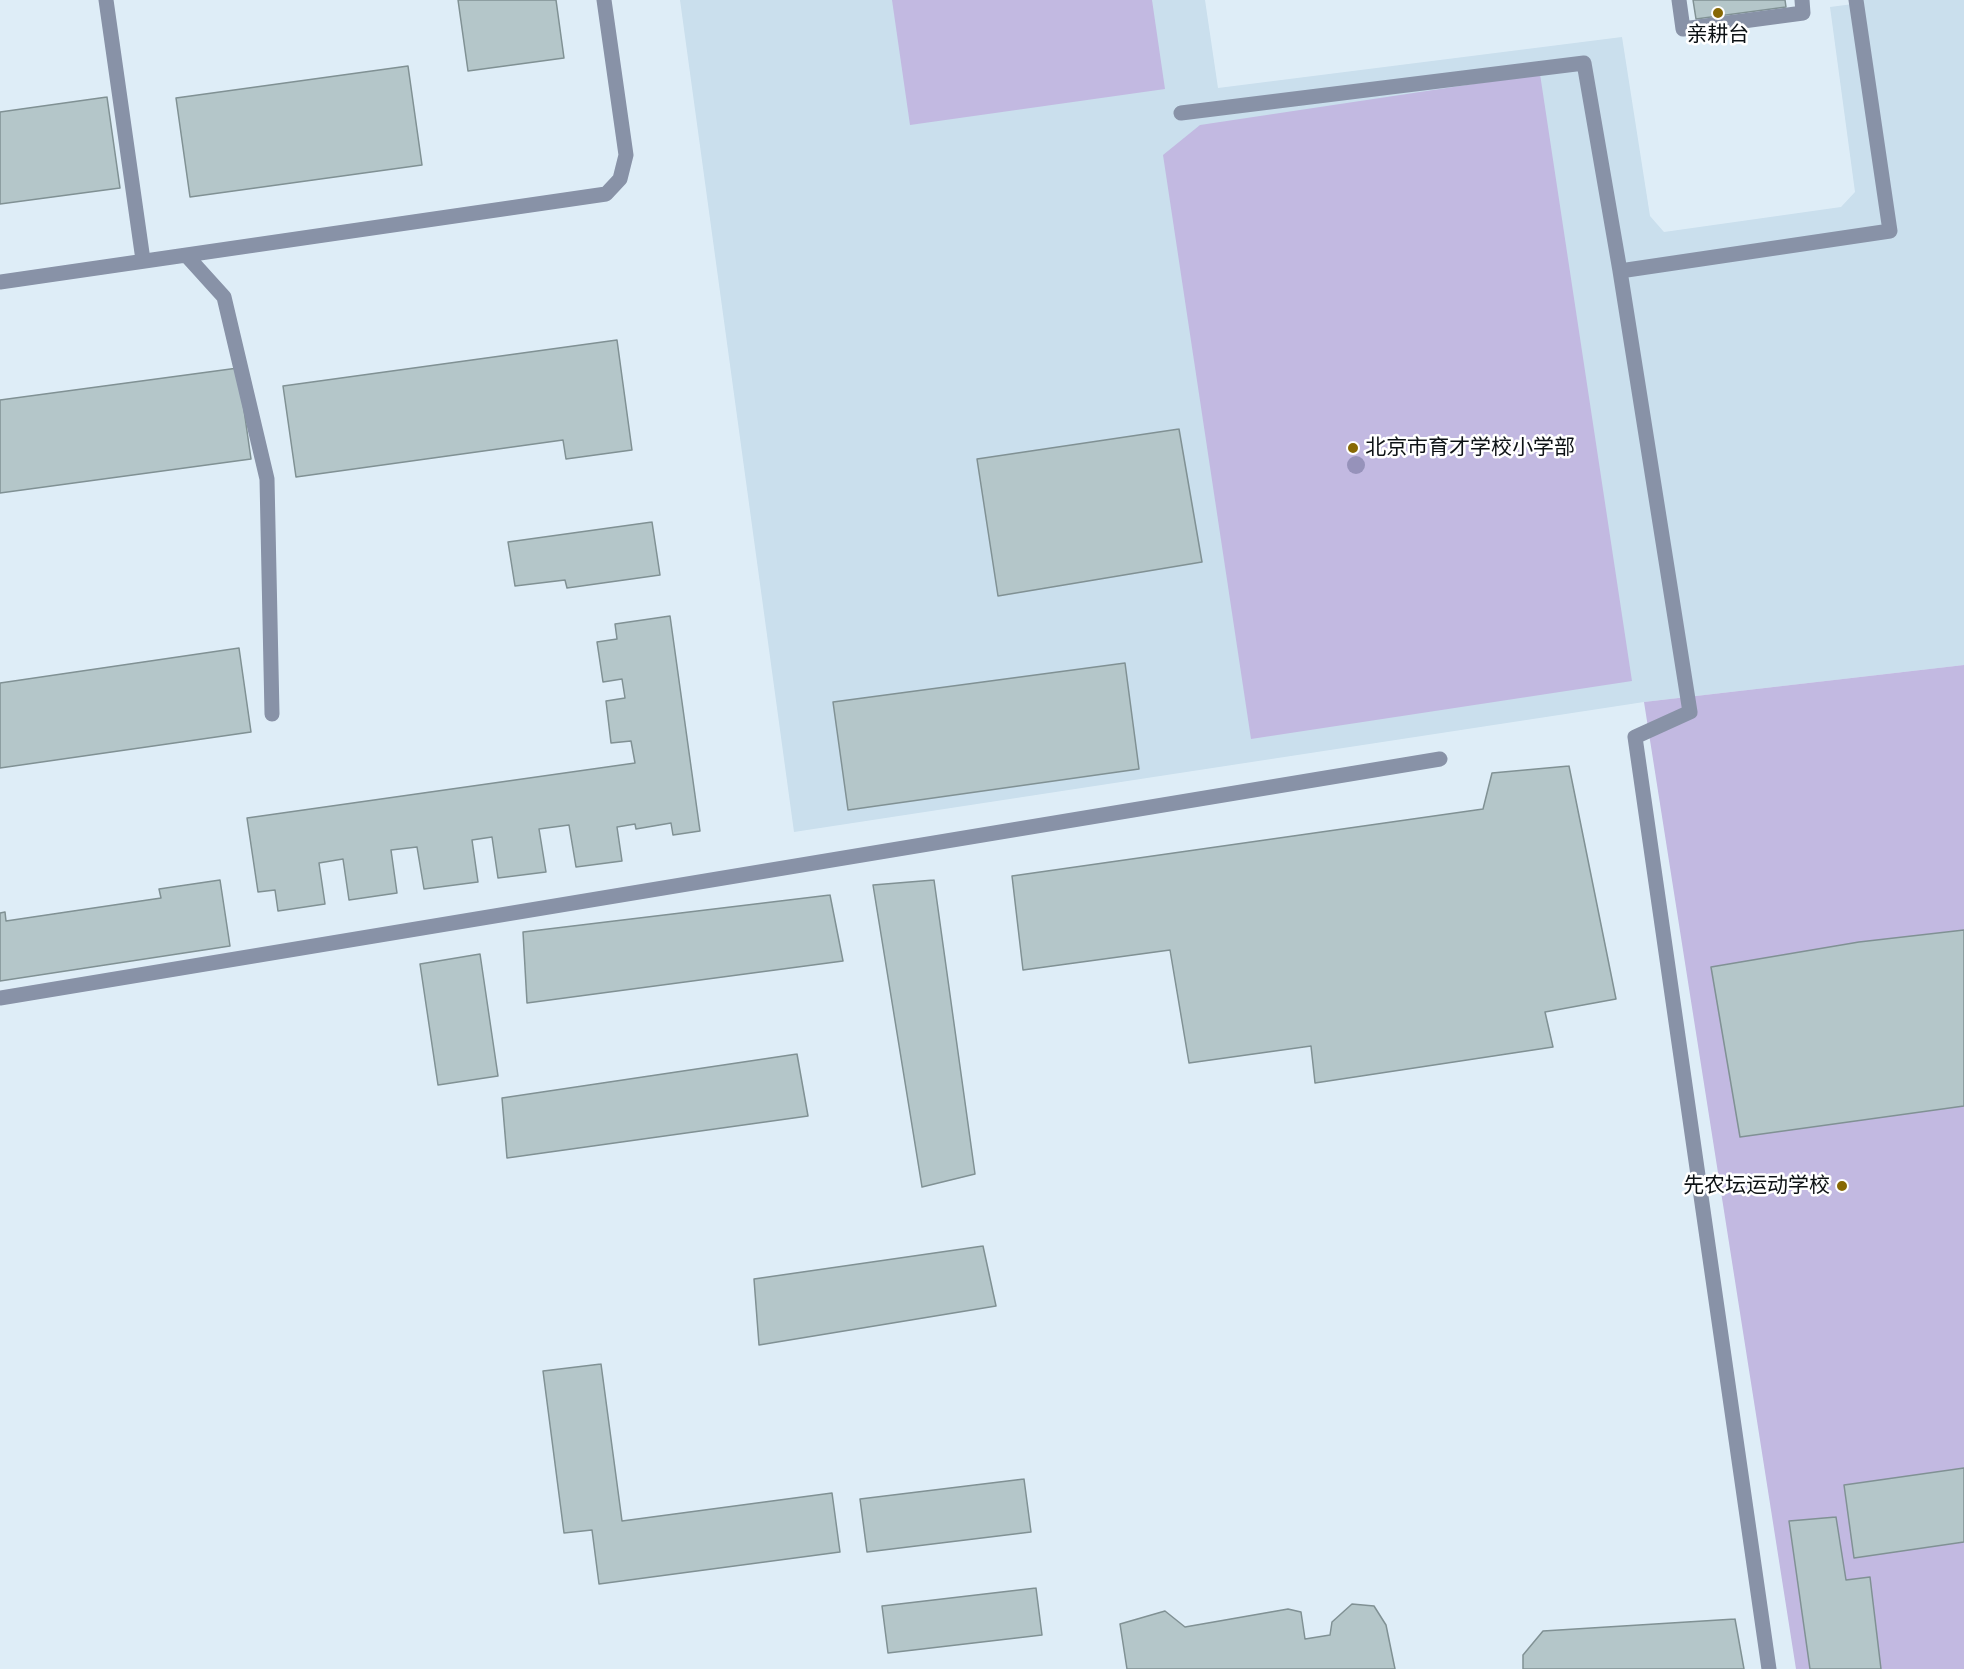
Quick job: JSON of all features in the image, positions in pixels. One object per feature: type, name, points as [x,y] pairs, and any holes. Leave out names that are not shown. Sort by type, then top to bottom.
[{"type":"street","points":[[106,0],[143,260]]},
{"type":"street","points":[[0,282],[606,194],[620,179],[627,155],[604,0]]},
{"type":"street","points":[[1679,0],[1683,29],[1803,13],[1802,0]]},
{"type":"street","points":[[1620,271],[1890,231],[1856,0]]},
{"type":"street","points":[[1181,113],[1584,63],[1620,271],[1690,712],[1635,737],[1769,1669]]},
{"type":"street","points":[[186,255],[224,297],[267,479],[272,714]]},
{"type":"street","points":[[0,998],[1440,759]]},
{"type":"shaded area","name":"北京市育才学校小学部","points":[[680,0],[1205,0],[1218,88],[1622,37],[1650,216],[1664,232],[1841,207],[1855,192],[1830,7],[1853,4],[1853,0],[1964,0],[1964,665],[1644,702],[794,832]]},
{"type":"shaded area","points":[[892,0],[1152,0],[1165,89],[910,125]]},
{"type":"shaded area","points":[[1540,74],[1632,681],[1251,739],[1163,155],[1200,125]]},
{"type":"shaded area","name":"先农坛运动学校","points":[[1964,665],[1964,1669],[1796,1669],[1644,702]]},
{"type":"building","points":[[458,0],[556,0],[564,58],[468,71]]},
{"type":"building","name":"亲耕台","points":[[1693,0],[1785,0],[1786,7],[1696,19]]},
{"type":"building","points":[[408,66],[422,165],[190,197],[176,98]]},
{"type":"building","points":[[107,97],[120,188],[0,204],[0,112]]},
{"type":"building","points":[[617,340],[632,450],[566,459],[563,440],[296,477],[283,386]]},
{"type":"building","points":[[238,368],[251,459],[0,493],[0,400]]},
{"type":"building","points":[[1179,429],[1202,562],[998,596],[977,459]]},
{"type":"building","points":[[652,522],[660,575],[567,588],[565,580],[515,586],[508,542]]},
{"type":"building","points":[[670,616],[700,831],[673,835],[671,823],[636,829],[635,824],[617,827],[622,861],[576,867],[569,825],[539,829],[546,872],[498,878],[492,837],[472,840],[478,882],[424,889],[417,847],[391,850],[397,893],[349,900],[343,859],[319,863],[325,904],[278,911],[275,890],[258,892],[247,818],[635,763],[631,741],[611,743],[606,701],[625,698],[622,679],[603,682],[597,642],[617,639],[615,624]]},
{"type":"building","points":[[239,648],[251,732],[0,768],[0,683]]},
{"type":"building","points":[[1125,663],[1139,769],[848,810],[833,702]]},
{"type":"building","points":[[1569,766],[1616,999],[1545,1012],[1553,1047],[1315,1083],[1311,1046],[1189,1063],[1170,950],[1023,970],[1012,876],[1483,809],[1492,773]]},
{"type":"building","points":[[220,880],[230,946],[0,981],[0,913],[5,912],[6,921],[161,898],[159,889]]},
{"type":"building","points":[[934,880],[975,1174],[922,1187],[873,885]]},
{"type":"building","points":[[830,895],[843,961],[527,1003],[523,932]]},
{"type":"building","points":[[1964,930],[1964,1106],[1740,1137],[1711,967],[1859,942]]},
{"type":"building","points":[[480,954],[498,1076],[438,1085],[420,964]]},
{"type":"building","points":[[797,1054],[808,1116],[507,1158],[502,1098]]},
{"type":"building","points":[[983,1246],[996,1306],[759,1345],[754,1279]]},
{"type":"building","points":[[601,1364],[622,1521],[832,1493],[840,1552],[599,1584],[592,1530],[564,1533],[543,1371]]},
{"type":"building","points":[[1964,1468],[1964,1542],[1854,1558],[1844,1485]]},
{"type":"building","points":[[1024,1479],[1031,1532],[867,1552],[860,1499]]},
{"type":"building","points":[[1836,1517],[1846,1580],[1870,1577],[1881,1669],[1810,1669],[1789,1521]]},
{"type":"building","points":[[1036,1588],[1042,1635],[888,1653],[882,1606]]},
{"type":"building","points":[[1352,1604],[1374,1606],[1386,1625],[1395,1669],[1127,1669],[1120,1624],[1165,1611],[1185,1627],[1288,1609],[1301,1612],[1305,1639],[1330,1635],[1332,1622]]},
{"type":"building","points":[[1735,1619],[1744,1669],[1523,1669],[1523,1655],[1543,1631]]},
{"type":"place","name":"亲耕台","points":[[1718,13]]},
{"type":"place","name":"北京市育才学校小学部","points":[[1353,448]]},
{"type":"place","name":"先农坛运动学校","points":[[1842,1186]]}]
